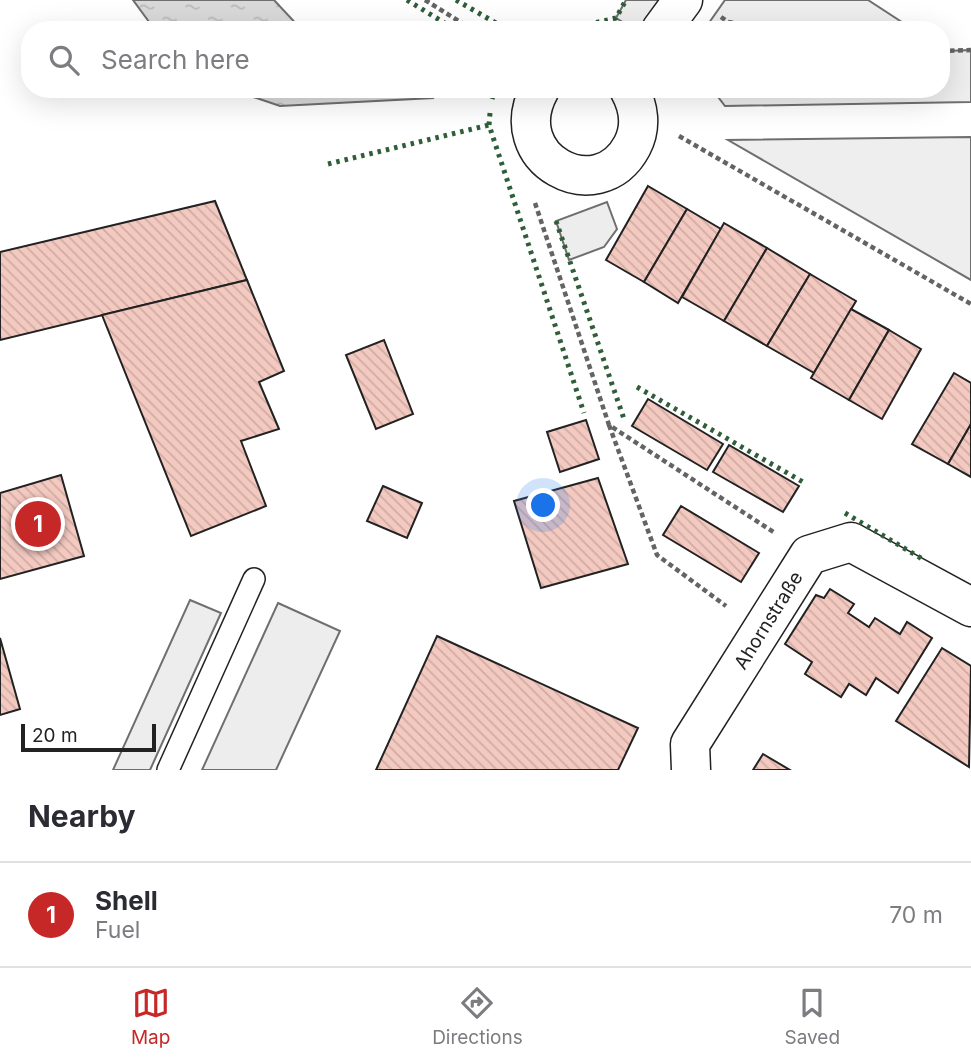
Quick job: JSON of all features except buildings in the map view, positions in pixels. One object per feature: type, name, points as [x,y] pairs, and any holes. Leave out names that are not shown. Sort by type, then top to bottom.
[{"type":"street","points":[[676,21],[700,7]]},
{"type":"street","points":[[535,98],[529,119],[539,152],[552,165],[568,173],[585,175],[609,169],[628,153],[636,138],[634,106]]},
{"type":"street","name":"Ahornstraße","points":[[691,770],[690,744],[809,555],[851,542],[971,607]]},
{"type":"lane","points":[[168,770],[254,579]]},
{"type":"path","points":[[425,0],[459,21]]},
{"type":"path","points":[[700,7],[726,21]]},
{"type":"path","points":[[950,51],[971,50]]},
{"type":"path","points":[[634,106],[670,131],[971,304]]},
{"type":"path","points":[[552,165],[533,198],[609,425],[657,555],[761,632]]},
{"type":"path","points":[[609,425],[809,555]]},
{"type":"shaded area","points":[[626,0],[683,0],[667,21],[621,21],[616,18]]},
{"type":"shaded area","points":[[725,0],[868,0],[900,21],[710,21]]},
{"type":"shaded area","points":[[971,50],[971,102],[725,106],[719,98],[950,98],[950,51]]},
{"type":"shaded area","points":[[971,137],[971,280],[728,140]]},
{"type":"shaded area","points":[[607,202],[617,229],[604,247],[569,260],[556,221]]},
{"type":"shaded area","points":[[190,600],[221,613],[150,770],[113,770]]},
{"type":"shaded area","points":[[278,603],[340,631],[276,770],[202,770]]},
{"type":"water","points":[[133,0],[274,0],[294,21],[148,21]]},
{"type":"water","points":[[256,98],[433,98],[280,106]]},
{"type":"hedge","points":[[407,0],[441,21]]},
{"type":"hedge","points":[[456,0],[492,21]]},
{"type":"hedge","points":[[603,21],[616,18],[626,0]]},
{"type":"hedge","points":[[490,113],[489,125],[584,413]]},
{"type":"hedge","points":[[328,164],[489,125]]},
{"type":"hedge","points":[[556,221],[624,419]]},
{"type":"hedge","points":[[637,387],[803,482]]},
{"type":"hedge","points":[[845,513],[924,560]]},
{"type":"place","name":"Shell","points":[[38,524]]}]
